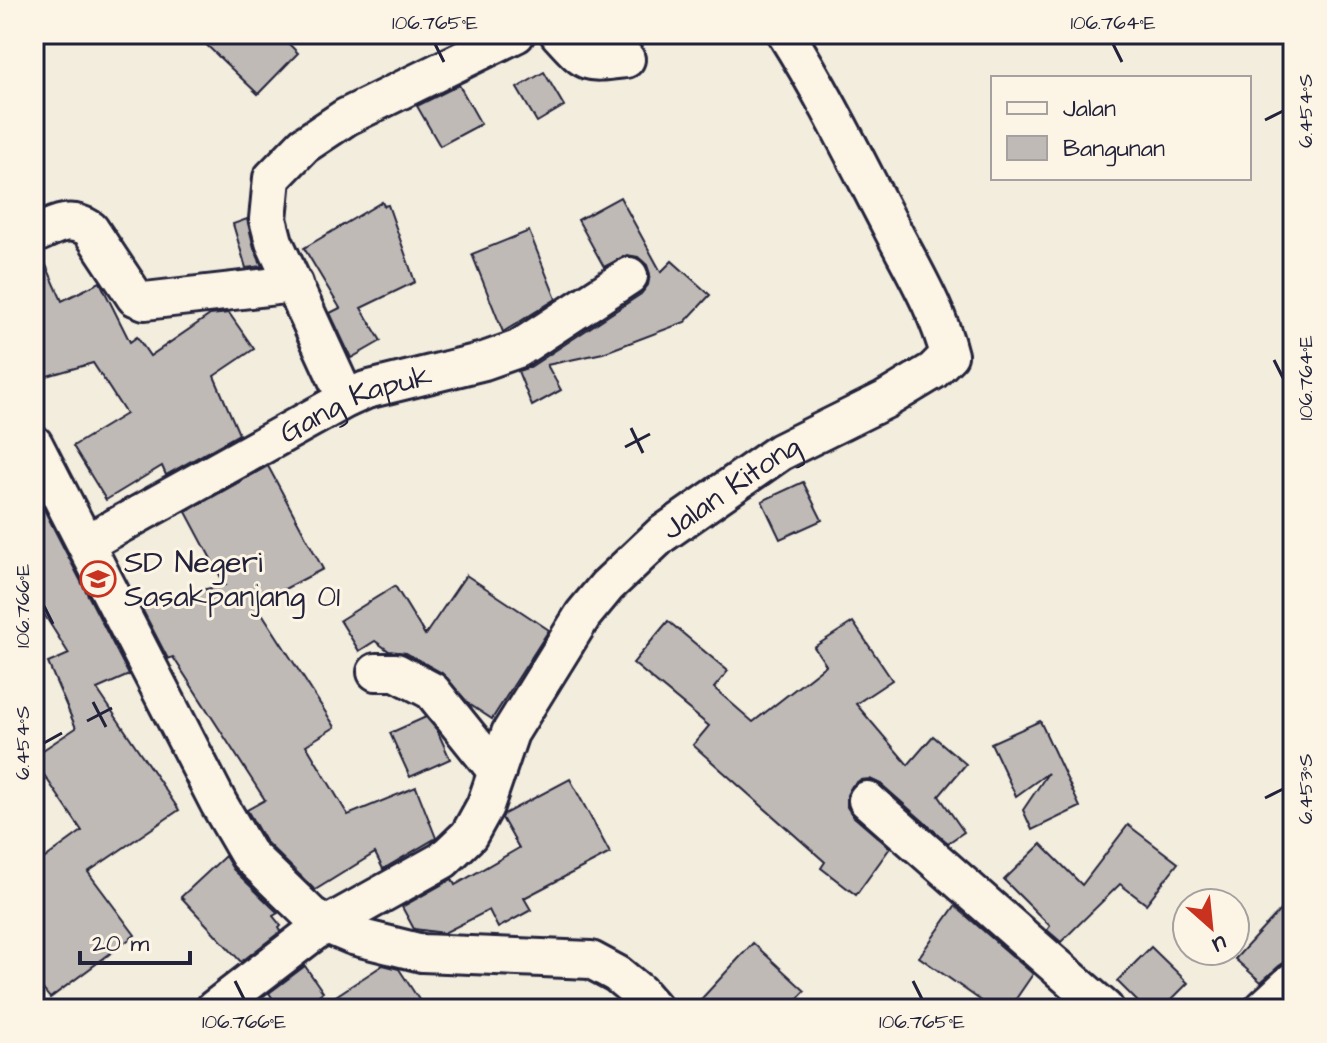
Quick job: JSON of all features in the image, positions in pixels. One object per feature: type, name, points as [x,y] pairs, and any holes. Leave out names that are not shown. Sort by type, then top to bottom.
[{"type":"street","points":[[346,399],[274,242],[268,219],[272,178],[304,145],[346,117],[516,34]]},
{"type":"street","points":[[559,34],[582,58],[593,63],[626,59]]},
{"type":"street","name":"Jalan Kitong","points":[[214,1009],[327,925],[443,860],[469,835],[485,806],[510,733],[583,615],[607,586],[661,535],[780,452],[885,400],[933,371],[949,355],[945,338],[917,278],[816,81],[786,34]]},
{"type":"street","points":[[34,235],[60,222],[80,223],[90,229],[135,297],[145,301],[294,284]]},
{"type":"street","name":"Gang Kapuk","points":[[87,543],[346,399],[375,388],[484,361],[518,349],[629,276]]},
{"type":"street","points":[[34,444],[219,804],[248,854],[303,908],[327,925],[353,936],[422,953],[591,960],[617,974],[654,1009]]},
{"type":"street","points":[[376,672],[396,672],[432,691],[497,772]]},
{"type":"street","points":[[867,800],[1105,1009]]},
{"type":"street","points":[[1263,1009],[1293,981]]},
{"type":"building","points":[[195,34],[279,34],[298,53],[258,94]]},
{"type":"building","points":[[544,72],[564,106],[537,122],[517,88]]},
{"type":"building","points":[[459,85],[481,124],[440,146],[417,106]]},
{"type":"building","points":[[620,197],[661,272],[672,261],[710,295],[685,322],[603,353],[547,365],[561,390],[532,406],[518,371],[530,367],[641,294],[648,285],[650,274],[647,265],[638,257],[627,255],[604,267],[578,220]]},
{"type":"building","points":[[382,202],[384,206],[388,205],[415,282],[361,308],[381,341],[351,358],[330,313],[340,308],[304,248]]},
{"type":"building","points":[[247,219],[262,266],[246,268],[233,224]]},
{"type":"building","points":[[529,231],[556,299],[503,332],[472,254]]},
{"type":"building","points":[[41,254],[62,301],[100,282],[130,342],[137,337],[150,356],[210,315],[229,313],[254,349],[214,376],[239,434],[166,475],[162,466],[106,500],[73,446],[126,414],[93,363],[40,378],[34,359],[34,256]]},
{"type":"building","points":[[268,466],[323,569],[256,604],[335,727],[306,745],[348,815],[416,787],[436,838],[383,869],[375,853],[315,890],[265,841],[247,810],[265,800],[173,657],[168,659],[139,603],[225,585],[186,512]]},
{"type":"building","points":[[803,482],[822,520],[780,539],[762,501]]},
{"type":"building","points":[[34,490],[129,675],[97,689],[179,810],[88,872],[135,935],[50,998],[34,978],[34,866],[82,831],[34,760],[34,756],[76,728],[48,663],[69,654],[34,598]]},
{"type":"building","points":[[466,575],[549,630],[492,719],[469,704],[442,673],[406,653],[389,651],[375,641],[359,651],[340,620],[395,586],[425,635]]},
{"type":"building","points":[[668,621],[728,671],[714,688],[753,722],[826,665],[814,647],[853,622],[892,680],[856,704],[908,765],[933,736],[966,764],[939,796],[964,832],[948,843],[881,784],[870,779],[860,780],[847,795],[847,807],[890,848],[856,895],[821,868],[825,862],[693,745],[709,726],[633,663]]},
{"type":"building","points":[[426,717],[437,730],[450,759],[410,777],[390,733]]},
{"type":"building","points":[[1040,721],[1080,807],[1032,830],[1023,810],[1048,773],[1016,796],[991,743]]},
{"type":"building","points":[[570,779],[610,853],[524,898],[531,910],[498,928],[489,910],[444,933],[414,929],[402,907],[452,879],[455,885],[519,848],[502,818],[504,814]]},
{"type":"building","points":[[1128,825],[1178,863],[1146,904],[1120,884],[1061,942],[1047,930],[1050,926],[1004,880],[1041,844],[1082,885]]},
{"type":"building","points":[[225,856],[233,869],[278,913],[273,916],[281,926],[281,931],[241,962],[181,897]]},
{"type":"building","points":[[1293,896],[1293,957],[1261,982],[1244,967],[1251,967],[1251,942]]},
{"type":"building","points":[[955,906],[1033,974],[1009,1009],[993,1009],[919,957]]},
{"type":"building","points":[[753,943],[805,991],[788,1009],[692,1009]]},
{"type":"building","points":[[1151,947],[1188,983],[1162,1009],[1145,1009],[1117,981]]},
{"type":"building","points":[[383,965],[399,969],[425,1009],[316,1009]]},
{"type":"building","points":[[305,966],[323,992],[298,1009],[280,1009],[269,993]]},
{"type":"place","name":"SD Negeri Sasakpanjang 01","points":[[98,579]]}]
